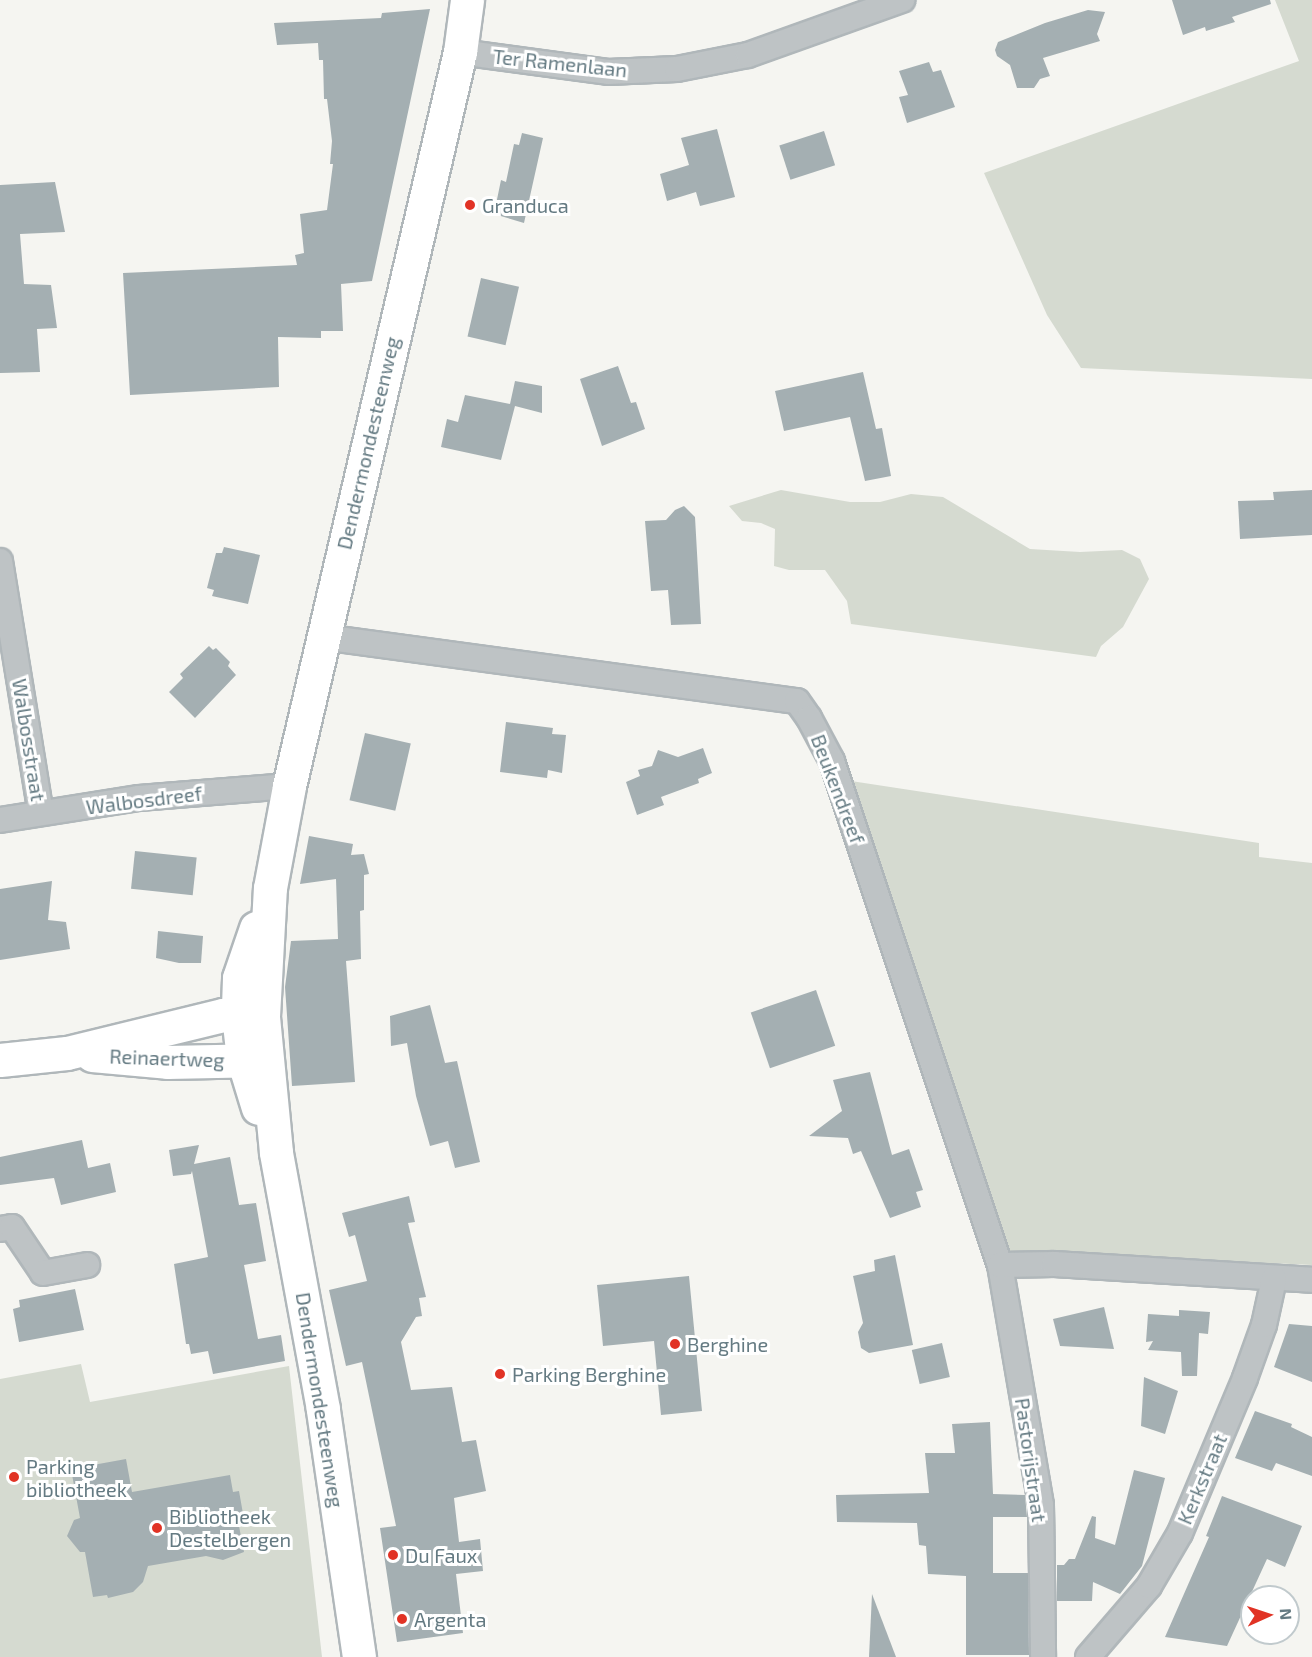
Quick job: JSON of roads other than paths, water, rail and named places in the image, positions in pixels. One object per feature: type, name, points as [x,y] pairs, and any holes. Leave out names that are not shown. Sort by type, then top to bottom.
[{"type":"main road","name":"Dendermondesteenweg","points":[[358,1657],[322,1409],[275,1145],[255,1103],[255,1060],[251,1016],[270,888],[290,786],[460,52],[467,0]]},
{"type":"main road","name":"Reinaertweg","points":[[0,1060],[67,1053],[224,1015],[251,1016]]},
{"type":"main road","name":"Reinaertweg","points":[[67,1053],[166,1062],[255,1060]]},
{"type":"street","name":"Ter Ramenlaan","points":[[460,52],[608,72],[677,69],[748,55],[902,0]]},
{"type":"street","name":"Walbosstraat","points":[[0,561],[41,813]]},
{"type":"street","name":"Beukendreef","points":[[323,637],[797,701],[810,718],[832,761],[1000,1265]]},
{"type":"street","name":"Walbosdreef","points":[[0,820],[139,798],[290,786]]},
{"type":"street","points":[[0,1229],[12,1227],[43,1274],[87,1265]]},
{"type":"street","points":[[1000,1265],[1054,1264],[1312,1280]]},
{"type":"street","name":"Pastorijstraat","points":[[1000,1265],[1041,1505],[1043,1657]]},
{"type":"street","name":"Kerkstraat","points":[[1088,1657],[1149,1586],[1180,1533],[1245,1378],[1264,1325],[1274,1279]]},
{"type":"place","name":"Granduca","points":[[470,205]]},
{"type":"place","name":"Berghine","points":[[675,1344]]},
{"type":"place","name":"Parking Berghine","points":[[500,1374]]},
{"type":"place","name":"Parking bibliotheek","points":[[14,1477]]},
{"type":"place","name":"Bibliotheek Destelbergen","points":[[157,1528]]},
{"type":"place","name":"Du Faux","points":[[393,1555]]},
{"type":"place","name":"Argenta","points":[[402,1619]]}]
